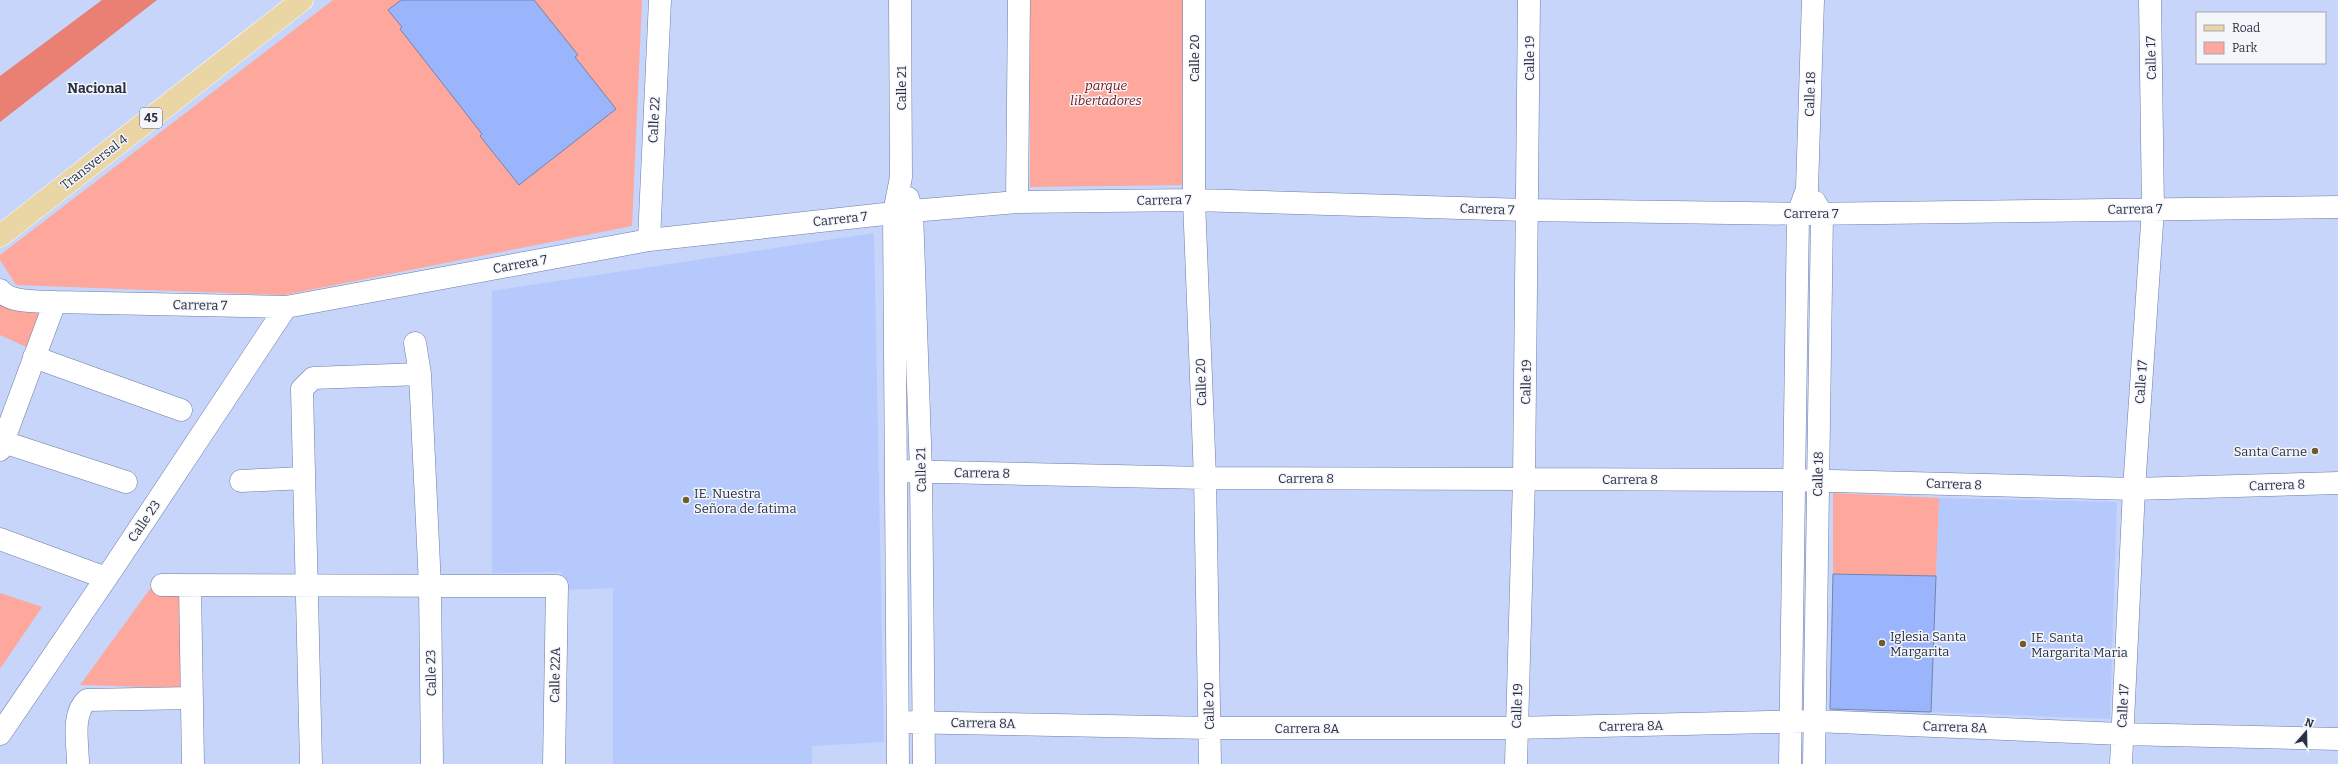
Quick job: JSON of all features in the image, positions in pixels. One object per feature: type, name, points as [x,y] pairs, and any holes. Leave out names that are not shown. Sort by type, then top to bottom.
[{"type":"main road","name":"Transversal 4","points":[[0,236],[302,0]]},
{"type":"street","name":"Calle 22","points":[[649,240],[660,0]]},
{"type":"street","name":"Calle 21","points":[[900,0],[901,177],[921,472],[924,764]]},
{"type":"street","points":[[1017,202],[1019,0]]},
{"type":"street","name":"Calle 20","points":[[1194,0],[1194,200],[1205,478],[1210,764]]},
{"type":"street","name":"Calle 19","points":[[1516,764],[1524,479],[1529,0]]},
{"type":"street","name":"Calle 18","points":[[1790,764],[1794,598],[1798,214],[1807,189],[1813,0]]},
{"type":"street","name":"Calle 17","points":[[2121,764],[2134,489],[2153,209],[2150,0]]},
{"type":"street","points":[[1807,189],[1822,214]]},
{"type":"street","name":"Carrera 7","points":[[1,293],[21,300],[55,302],[286,306],[649,240],[903,212],[1017,202],[1194,200],[1528,210],[1798,214],[2338,207]]},
{"type":"street","name":"Calle 21","points":[[898,764],[896,471],[903,212]]},
{"type":"street","name":"Calle 18","points":[[1814,764],[1822,214]]},
{"type":"street","points":[[55,302],[1,444],[126,482]]},
{"type":"street","name":"Calle 23","points":[[0,734],[106,578],[286,306]]},
{"type":"street","points":[[1796,342],[1820,342]]},
{"type":"street","name":"Calle 23","points":[[415,343],[420,374],[430,586],[432,764]]},
{"type":"street","points":[[34,357],[181,410]]},
{"type":"street","points":[[311,764],[308,587],[302,389],[313,378],[420,374]]},
{"type":"street","name":"Carrera 8","points":[[896,471],[1205,478],[1795,480],[2134,489],[2338,483]]},
{"type":"street","points":[[241,481],[304,478]]},
{"type":"street","points":[[0,539],[106,578]]},
{"type":"street","points":[[162,585],[308,587],[430,586]]},
{"type":"street","points":[[190,586],[193,764]]},
{"type":"street","name":"Calle 22A","points":[[430,586],[557,586],[554,764]]},
{"type":"street","points":[[1794,598],[1817,598]]},
{"type":"street","points":[[78,764],[77,715],[81,705],[87,700],[192,698]]},
{"type":"street","name":"Carrera 8A","points":[[898,722],[1210,728],[1516,728],[1815,722],[2122,734],[2338,739]]},
{"type":"shaded area","points":[[102,0],[157,0],[0,122],[0,76]]},
{"type":"shaded area","name":"IE. Nuestra Señora de fatima","points":[[874,233],[884,742],[812,746],[812,764],[613,764],[613,588],[564,590],[561,572],[492,573],[492,291]]},
{"type":"shaded area","name":"IE. Santa Margarita Maria","points":[[1939,498],[2117,502],[2110,719],[1931,712]]},
{"type":"green space","points":[[333,0],[642,0],[632,226],[284,295],[16,285],[0,260],[0,255]]},
{"type":"green space","name":"parque libertadores","points":[[1030,0],[1183,0],[1182,185],[1030,187]]},
{"type":"green space","points":[[3,302],[50,307],[33,350],[0,335],[0,305]]},
{"type":"green space","points":[[1833,493],[1939,498],[1936,576],[1833,574]]},
{"type":"green space","points":[[150,589],[181,591],[180,688],[80,685]]},
{"type":"green space","points":[[0,593],[42,607],[0,669]]},
{"type":"building","points":[[401,0],[534,0],[578,55],[575,57],[616,109],[519,185],[480,136],[482,134],[400,29],[402,27],[388,10]]},
{"type":"building","name":"Iglesia Santa Margarita","points":[[1833,574],[1936,576],[1931,712],[1830,709]]},
{"type":"place","name":"Santa Carne","points":[[2315,451]]},
{"type":"place","name":"IE. Nuestra Señora de fatima","points":[[686,500]]},
{"type":"place","name":"Iglesia Santa Margarita","points":[[1882,643]]},
{"type":"place","name":"IE. Santa Margarita Maria","points":[[2023,644]]},
{"type":"district","name":"Nacional","points":[[97,88]]}]
